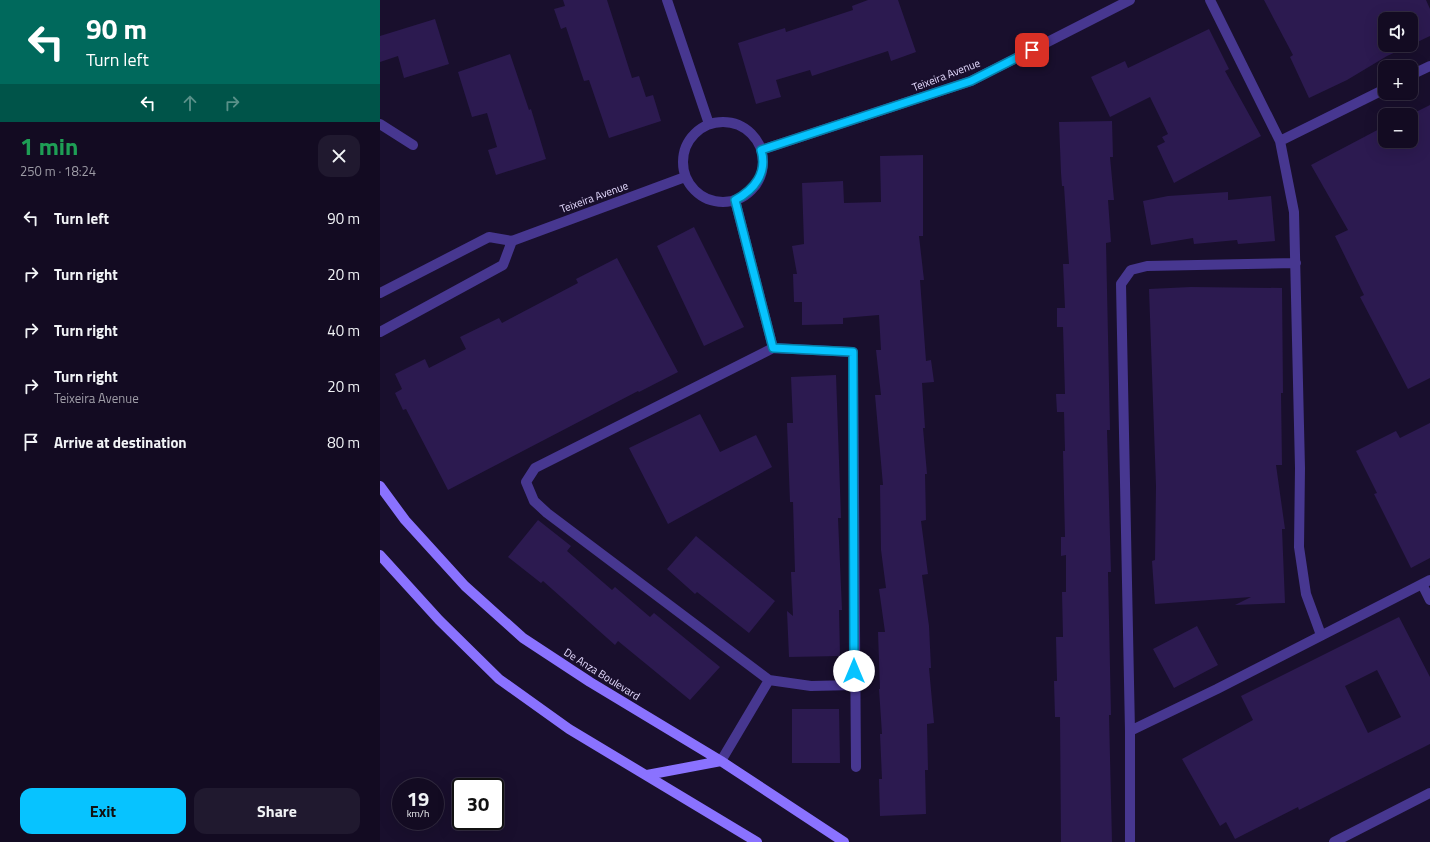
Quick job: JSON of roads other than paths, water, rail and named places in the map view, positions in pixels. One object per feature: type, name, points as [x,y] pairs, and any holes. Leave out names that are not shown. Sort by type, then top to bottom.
[{"type":"street","points":[[667,0],[709,124]]},
{"type":"street","name":"Teixeira Avenue","points":[[761,150],[971,81],[1130,0]]},
{"type":"street","points":[[1210,0],[1280,141],[1294,212],[1300,468],[1299,548],[1306,594],[1321,635]]},
{"type":"street","points":[[1418,72],[1430,66]]},
{"type":"street","points":[[1280,141],[1378,92]]},
{"type":"street","points":[[715,121],[728,121],[741,125],[752,132],[760,144],[761,150],[763,157],[762,171],[757,184],[748,194],[735,200],[722,202],[708,200],[696,193],[685,177],[682,157],[686,144],[693,134],[715,121]]},
{"type":"street","points":[[380,124],[413,145]]},
{"type":"street","name":"Teixeira Avenue","points":[[512,241],[685,177]]},
{"type":"street","points":[[735,200],[773,348]]},
{"type":"street","points":[[380,293],[489,237],[512,241],[503,265],[380,332]]},
{"type":"street","points":[[1130,842],[1130,731],[1121,284],[1131,270],[1147,266],[1296,263]]},
{"type":"street","points":[[854,685],[811,686],[769,680],[547,513],[534,501],[526,482],[535,468],[773,348],[853,352],[854,685],[856,768]]},
{"type":"street","name":"De Anza Boulevard","points":[[380,486],[405,520],[465,586],[523,638],[590,682],[721,760],[844,842]]},
{"type":"street","points":[[380,555],[439,620],[499,679],[569,730],[647,775],[757,842]]},
{"type":"street","points":[[1130,731],[1217,689],[1426,582],[1430,600]]},
{"type":"street","points":[[647,775],[721,760],[769,680]]},
{"type":"street","points":[[1334,842],[1430,793]]}]
